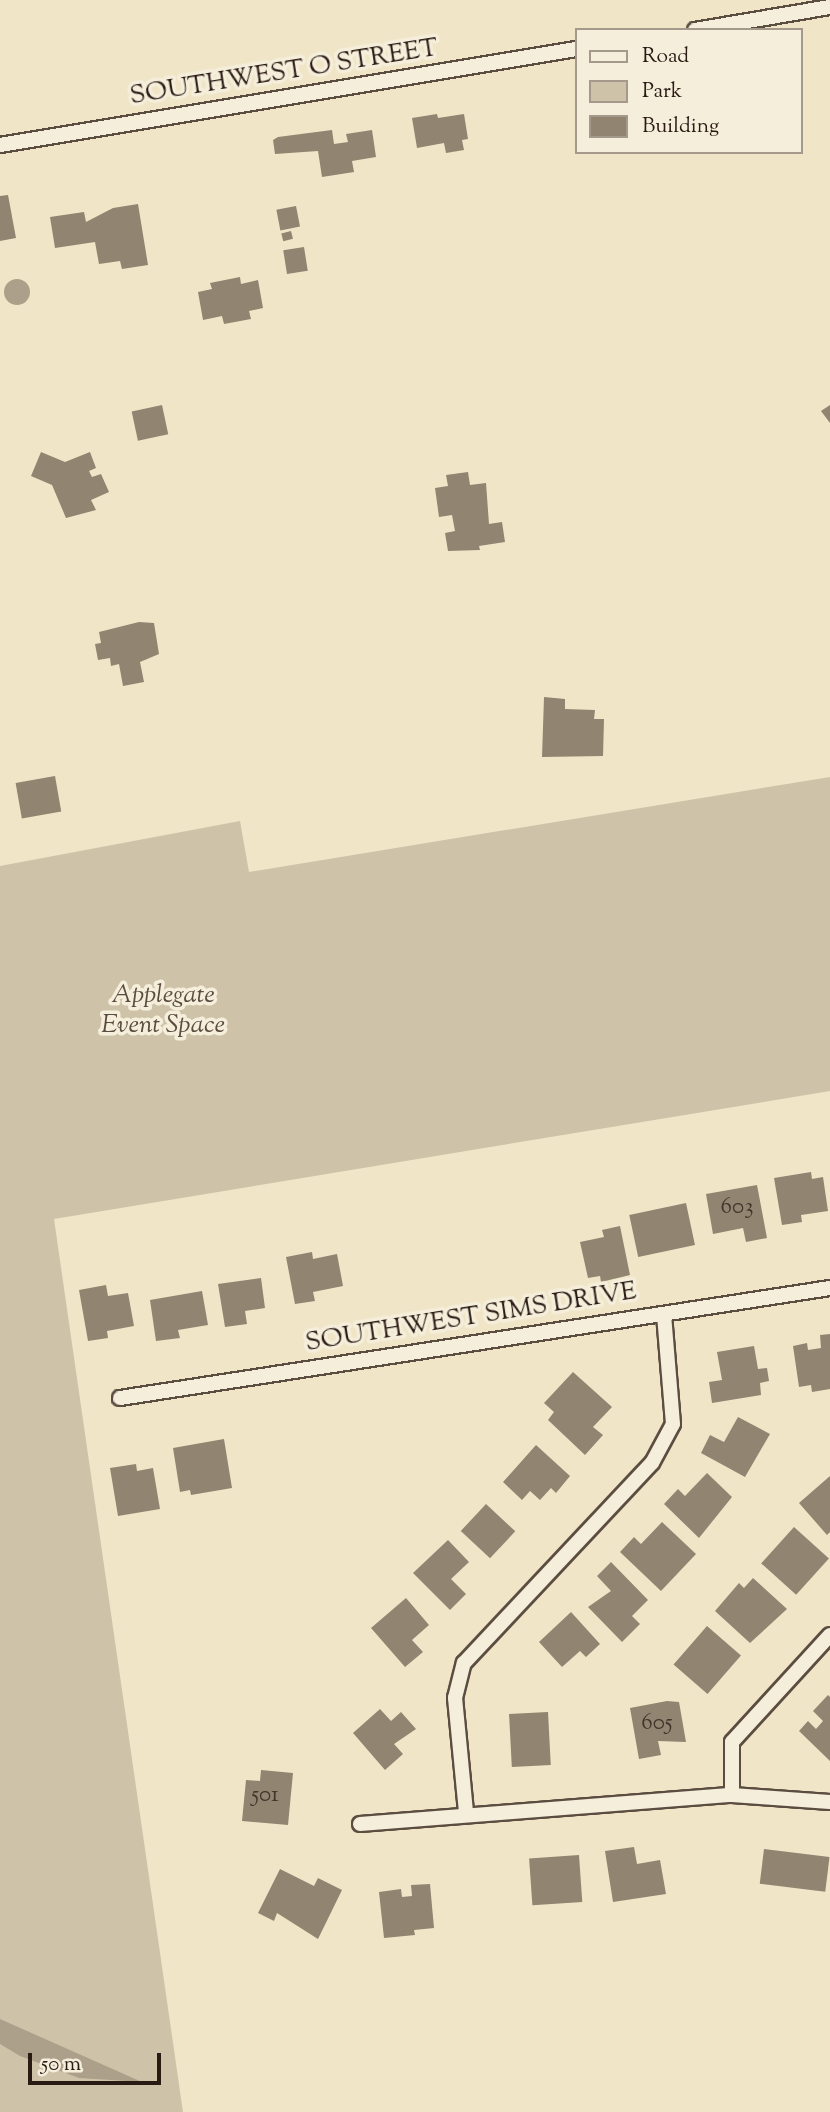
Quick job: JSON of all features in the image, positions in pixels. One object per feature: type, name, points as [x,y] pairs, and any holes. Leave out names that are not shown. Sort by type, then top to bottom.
[{"type":"street","points":[[707,28],[830,7]]},
{"type":"street","name":"SOUTHWEST O STREET","points":[[0,145],[574,49]]},
{"type":"street","name":"SOUTHWEST SIMS DRIVE","points":[[120,1398],[830,1288]]},
{"type":"street","points":[[466,1812],[455,1698],[464,1662],[652,1463],[673,1424],[664,1314]]},
{"type":"street","points":[[732,1795],[732,1742],[830,1634]]},
{"type":"street","points":[[360,1824],[466,1812],[732,1795],[830,1802]]},
{"type":"green space","name":"Applegate Event Space","points":[[830,777],[830,1091],[54,1219],[183,2112],[0,2112],[0,866],[240,821],[249,872]]},
{"type":"shaded area","points":[[17,279],[26,283],[30,292],[26,301],[17,305],[8,301],[4,292],[8,283]]},
{"type":"shaded area","points":[[0,2019],[142,2082],[79,2078],[20,2056],[0,2044]]},
{"type":"building","points":[[437,114],[438,118],[464,114],[468,139],[462,140],[464,150],[446,153],[444,143],[417,148],[412,118]]},
{"type":"building","points":[[332,130],[334,144],[348,142],[346,134],[372,130],[376,157],[352,161],[354,172],[322,177],[318,151],[275,154],[273,140],[278,137]]},
{"type":"building","points":[[8,195],[16,238],[0,241],[0,196]]},
{"type":"building","points":[[138,204],[148,265],[122,269],[120,261],[99,264],[95,242],[55,248],[50,217],[84,212],[86,222],[113,208]]},
{"type":"building","points":[[296,206],[300,227],[280,230],[276,210]]},
{"type":"building","points":[[291,231],[293,239],[283,241],[281,233]]},
{"type":"building","points":[[304,247],[308,271],[287,274],[283,250]]},
{"type":"building","points":[[240,277],[241,284],[258,280],[263,308],[249,311],[251,319],[224,324],[222,316],[203,320],[198,292],[212,289],[210,283]]},
{"type":"building","points":[[162,405],[168,434],[138,441],[132,411]]},
{"type":"building","points":[[830,405],[830,423],[821,411]]},
{"type":"building","points":[[41,452],[65,462],[90,452],[96,468],[89,471],[92,477],[101,474],[109,492],[91,500],[96,510],[66,518],[52,485],[31,476]]},
{"type":"building","points":[[468,472],[470,485],[486,483],[489,524],[502,522],[505,542],[479,546],[480,550],[448,551],[445,533],[455,531],[452,515],[439,517],[435,488],[448,486],[446,475]]},
{"type":"building","points":[[139,622],[154,623],[159,654],[140,662],[144,682],[123,686],[119,664],[111,666],[110,658],[98,660],[95,644],[101,643],[99,632]]},
{"type":"building","points":[[544,697],[565,699],[565,709],[595,710],[594,719],[604,719],[603,756],[542,757]]},
{"type":"building","points":[[55,776],[61,811],[22,818],[16,783]]},
{"type":"building","points":[[811,1172],[812,1179],[823,1177],[828,1211],[801,1215],[802,1222],[782,1225],[774,1178]]},
{"type":"building","points":[[757,1185],[767,1238],[746,1242],[743,1228],[713,1234],[706,1194]]},
{"type":"building","points":[[686,1203],[695,1245],[638,1257],[629,1215]]},
{"type":"building","points":[[620,1226],[630,1275],[601,1282],[600,1276],[588,1278],[580,1242],[604,1237],[602,1230]]},
{"type":"building","points":[[312,1252],[313,1259],[337,1254],[343,1286],[313,1292],[315,1301],[295,1304],[286,1257]]},
{"type":"building","points":[[261,1278],[265,1308],[245,1311],[247,1324],[225,1327],[218,1284]]},
{"type":"building","points":[[106,1285],[108,1296],[128,1293],[134,1326],[107,1331],[108,1338],[88,1341],[79,1290]]},
{"type":"building","points":[[202,1291],[208,1325],[178,1330],[180,1338],[156,1341],[150,1300]]},
{"type":"building","points":[[830,1334],[830,1389],[812,1392],[811,1385],[799,1387],[793,1346],[807,1343],[808,1350],[821,1348],[820,1335]]},
{"type":"building","points":[[754,1346],[758,1369],[767,1368],[769,1381],[760,1383],[761,1395],[712,1403],[709,1382],[722,1380],[717,1352]]},
{"type":"building","points":[[573,1372],[612,1407],[593,1427],[603,1435],[585,1455],[548,1420],[554,1412],[544,1403]]},
{"type":"building","points":[[738,1417],[770,1434],[745,1477],[701,1453],[710,1435],[724,1442]]},
{"type":"building","points":[[224,1439],[232,1488],[191,1495],[190,1490],[180,1492],[173,1448]]},
{"type":"building","points":[[536,1445],[570,1476],[556,1493],[551,1488],[540,1500],[530,1491],[522,1500],[503,1482]]},
{"type":"building","points":[[136,1464],[137,1471],[153,1468],[160,1509],[118,1516],[110,1468]]},
{"type":"building","points":[[707,1473],[732,1497],[699,1538],[664,1504],[678,1489],[685,1496]]},
{"type":"building","points":[[830,1476],[830,1532],[827,1535],[799,1503]]},
{"type":"building","points":[[486,1504],[515,1531],[490,1558],[461,1531]]},
{"type":"building","points":[[662,1522],[696,1554],[661,1591],[620,1552],[634,1537],[641,1544]]},
{"type":"building","points":[[794,1527],[829,1558],[796,1595],[761,1563]]},
{"type":"building","points":[[448,1540],[469,1562],[451,1579],[466,1594],[450,1610],[413,1573]]},
{"type":"building","points":[[611,1562],[648,1600],[632,1616],[640,1624],[622,1642],[588,1607],[611,1591],[597,1576]]},
{"type":"building","points":[[753,1578],[787,1609],[750,1643],[715,1611],[739,1583],[744,1588]]},
{"type":"building","points":[[406,1598],[429,1625],[412,1640],[423,1652],[405,1667],[371,1628]]},
{"type":"building","points":[[571,1612],[600,1644],[586,1657],[580,1651],[562,1667],[539,1642]]},
{"type":"building","points":[[707,1626],[741,1656],[708,1694],[674,1664]]},
{"type":"building","points":[[828,1695],[830,1761],[799,1731],[808,1721],[816,1729],[823,1721],[813,1711]]},
{"type":"building","points":[[667,1701],[679,1702],[686,1742],[658,1741],[661,1755],[639,1759],[630,1708]]},
{"type":"building","points":[[380,1709],[391,1721],[401,1712],[416,1729],[394,1744],[403,1754],[385,1770],[353,1733]]},
{"type":"building","points":[[548,1712],[551,1765],[512,1767],[509,1714]]},
{"type":"building","points":[[261,1770],[293,1773],[288,1825],[242,1821],[246,1780],[260,1781]]},
{"type":"building","points":[[634,1847],[637,1864],[660,1860],[666,1894],[613,1902],[605,1851]]},
{"type":"building","points":[[764,1849],[830,1857],[825,1892],[760,1884]]},
{"type":"building","points":[[579,1855],[582,1902],[532,1905],[529,1858]]},
{"type":"building","points":[[280,1869],[314,1886],[318,1878],[342,1890],[318,1939],[277,1913],[274,1921],[258,1913]]},
{"type":"building","points":[[430,1884],[434,1928],[414,1930],[415,1935],[384,1938],[379,1892],[401,1889],[402,1897],[412,1896],[411,1885]]}]
